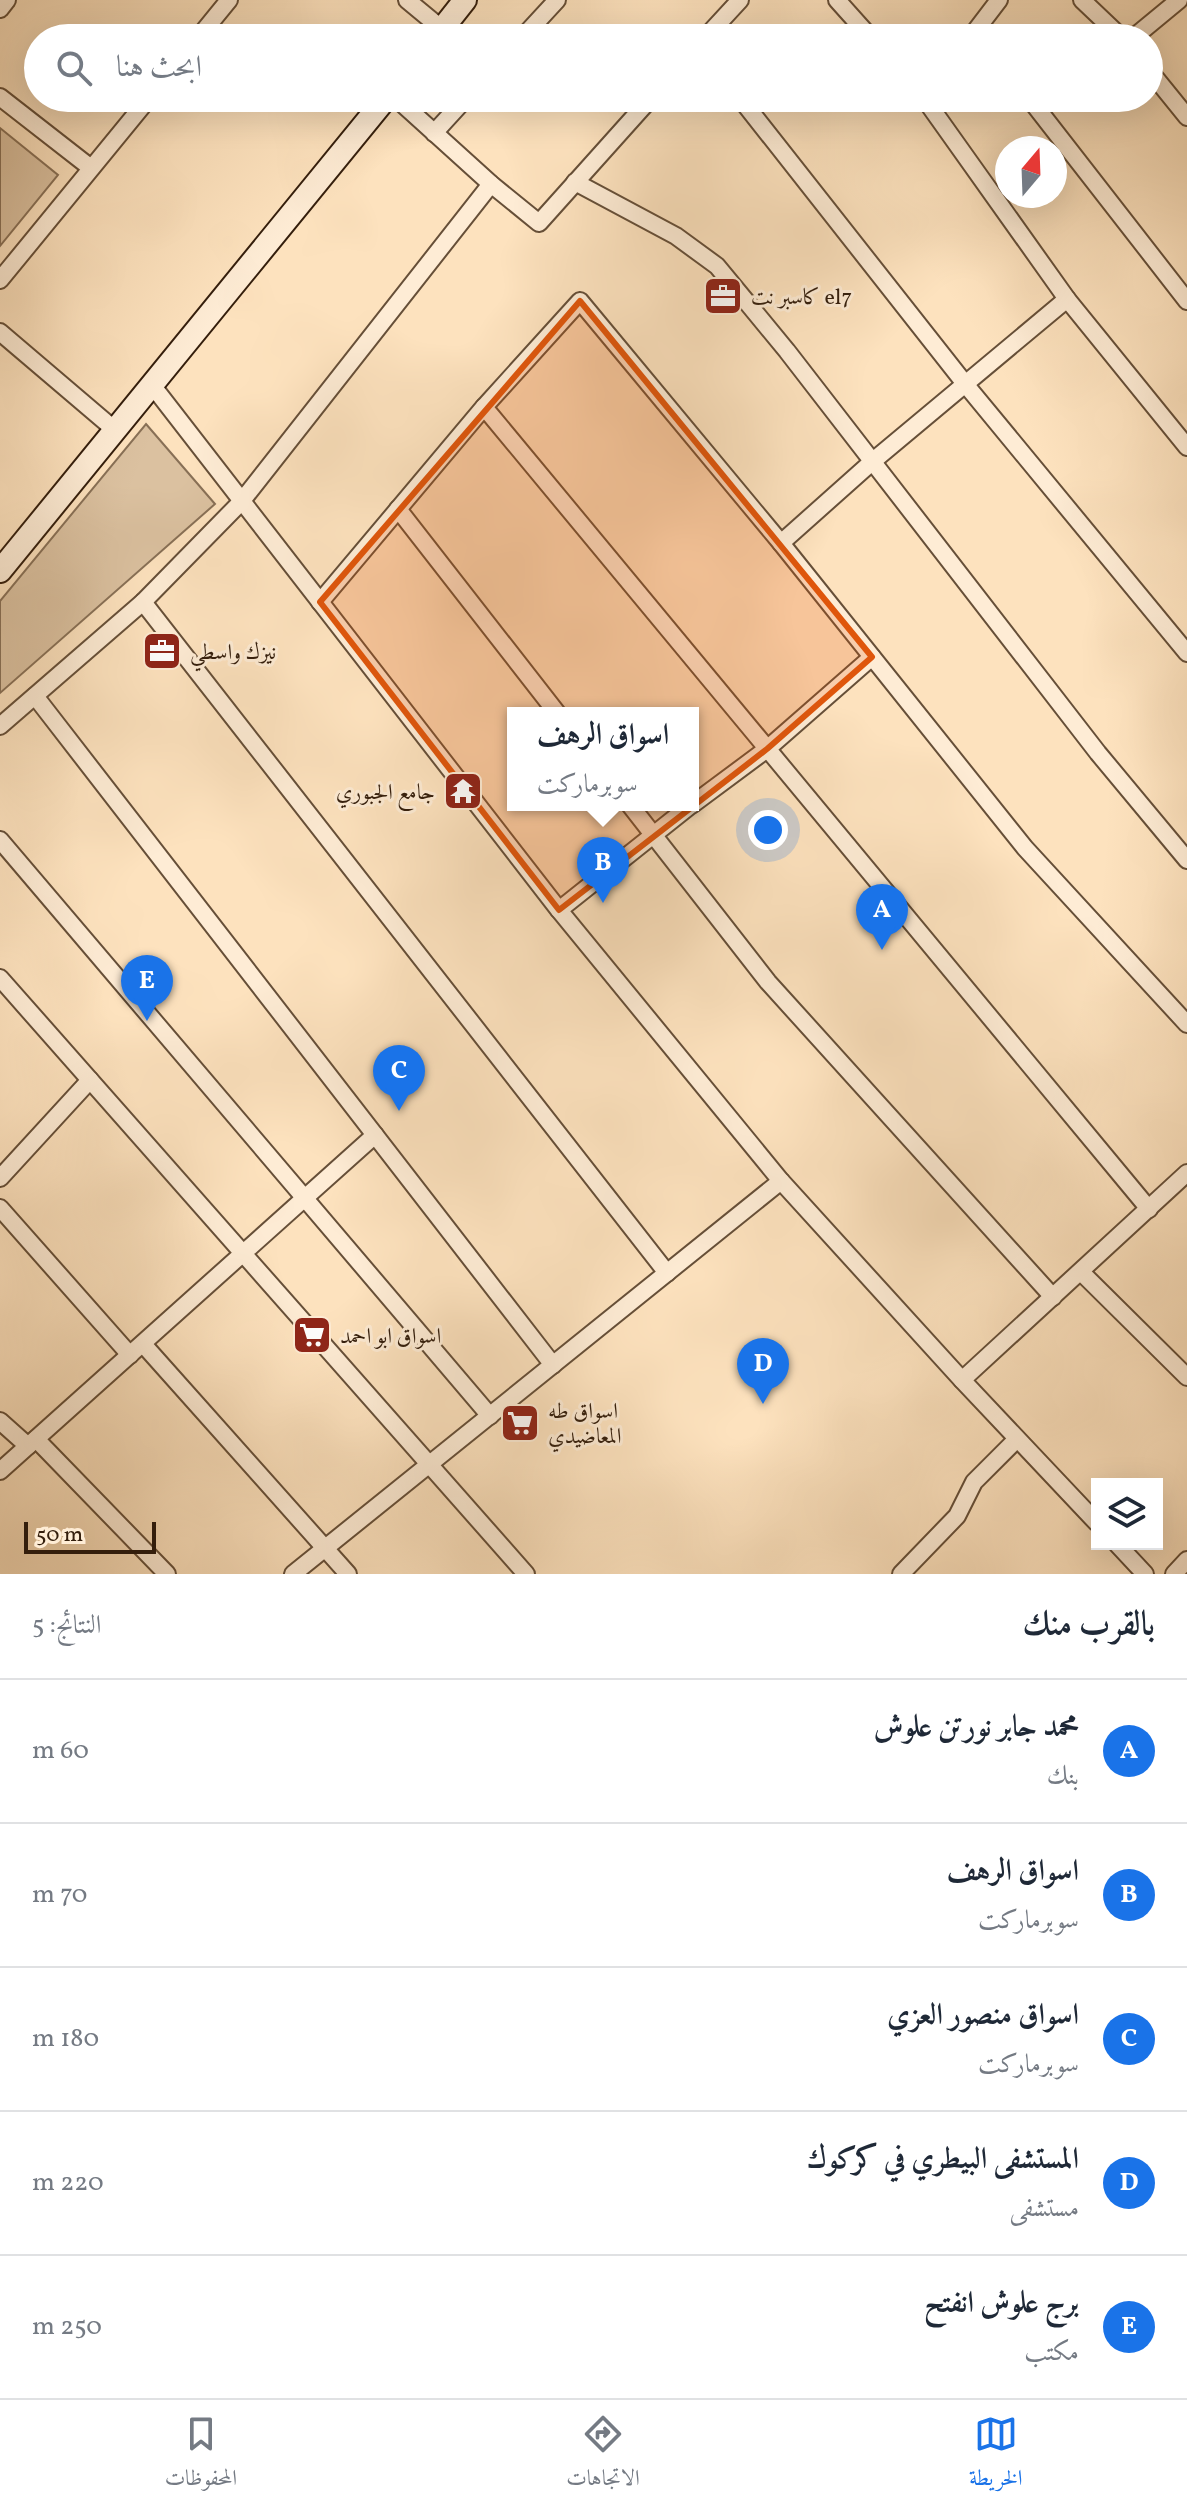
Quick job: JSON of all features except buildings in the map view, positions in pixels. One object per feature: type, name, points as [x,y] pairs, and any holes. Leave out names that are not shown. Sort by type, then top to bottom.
[{"type":"street","points":[[0,9],[7,0]]},
{"type":"street","points":[[209,24],[229,0]]},
{"type":"street","points":[[407,0],[429,24]]},
{"type":"street","points":[[446,24],[465,0]]},
{"type":"street","points":[[535,24],[557,0]]},
{"type":"street","points":[[718,24],[740,0]]},
{"type":"street","points":[[837,0],[858,24]]},
{"type":"street","points":[[984,24],[999,0]]},
{"type":"street","points":[[1082,0],[1107,24]]},
{"type":"street","points":[[1150,24],[1179,0]]},
{"type":"street","points":[[1163,87],[1187,117]]},
{"type":"street","points":[[0,97],[91,168]]},
{"type":"street","points":[[0,280],[137,112]]},
{"type":"street","points":[[0,571],[375,112]]},
{"type":"street","points":[[411,112],[539,223],[638,112]]},
{"type":"street","points":[[434,133],[453,112]]},
{"type":"street","points":[[751,112],[966,385],[1187,653]]},
{"type":"street","points":[[934,112],[1067,299],[1187,447]]},
{"type":"street","points":[[1040,112],[1187,301]]},
{"type":"street","points":[[575,182],[676,236],[717,266],[787,351],[1098,753],[1187,860]]},
{"type":"street","points":[[0,726],[143,602],[241,502],[491,184]]},
{"type":"street","points":[[781,543],[873,461],[1067,299]]},
{"type":"street","points":[[320,602],[484,407],[580,301],[781,543],[1025,848],[1187,1024]]},
{"type":"street","points":[[0,332],[115,430]]},
{"type":"street","points":[[152,385],[559,910],[781,1181],[1091,1517]]},
{"type":"street","points":[[484,407],[1149,1209]]},
{"type":"street","points":[[398,509],[552,707]]},
{"type":"street","points":[[143,602],[667,1273]]},
{"type":"street","points":[[699,799],[767,749],[872,657]]},
{"type":"street","points":[[35,696],[553,1365]]},
{"type":"street","points":[[635,811],[768,982],[1053,1297]]},
{"type":"street","points":[[559,910],[683,811]]},
{"type":"street","points":[[0,840],[490,1416]]},
{"type":"street","points":[[1,980],[526,1574]]},
{"type":"street","points":[[0,1178],[90,1080]]},
{"type":"street","points":[[0,1471],[375,1135]]},
{"type":"street","points":[[962,1380],[1187,1173]]},
{"type":"street","points":[[293,1574],[781,1181]]},
{"type":"street","points":[[0,1208],[348,1574]]},
{"type":"street","points":[[1081,1272],[1187,1377]]},
{"type":"street","points":[[0,1421],[32,1443],[167,1574]]},
{"type":"street","points":[[901,1574],[957,1516],[974,1482],[1017,1439]]},
{"type":"street","points":[[1123,1550],[1145,1574]]},
{"type":"street","points":[[1174,1574],[1187,1560]]},
{"type":"highlighted area","points":[[580,301],[872,657],[767,749],[559,910],[320,602]]},
{"type":"shaded area","points":[[0,128],[58,175],[0,246]]},
{"type":"shaded area","points":[[146,424],[215,504],[0,693],[0,601]]},
{"type":"place","name":"كاسبر نت el7","points":[[723,296]]},
{"type":"place","name":"نيزك واسطي","points":[[162,651]]},
{"type":"place","name":"جامع الجبوري","points":[[463,791]]},
{"type":"place","name":"اسواق الرهف","points":[[603,903]]},
{"type":"place","name":"محمد جابر نورتن علوش","points":[[882,950]]},
{"type":"place","name":"برج علوش انفتح","points":[[147,1021]]},
{"type":"place","name":"اسواق منصور العزي","points":[[399,1111]]},
{"type":"place","name":"اسواق ابو احمد","points":[[312,1335]]},
{"type":"place","name":"المستشفى البيطري في كركوك","points":[[763,1404]]},
{"type":"place","name":"اسواق طه المعاضيدي","points":[[520,1423]]}]
